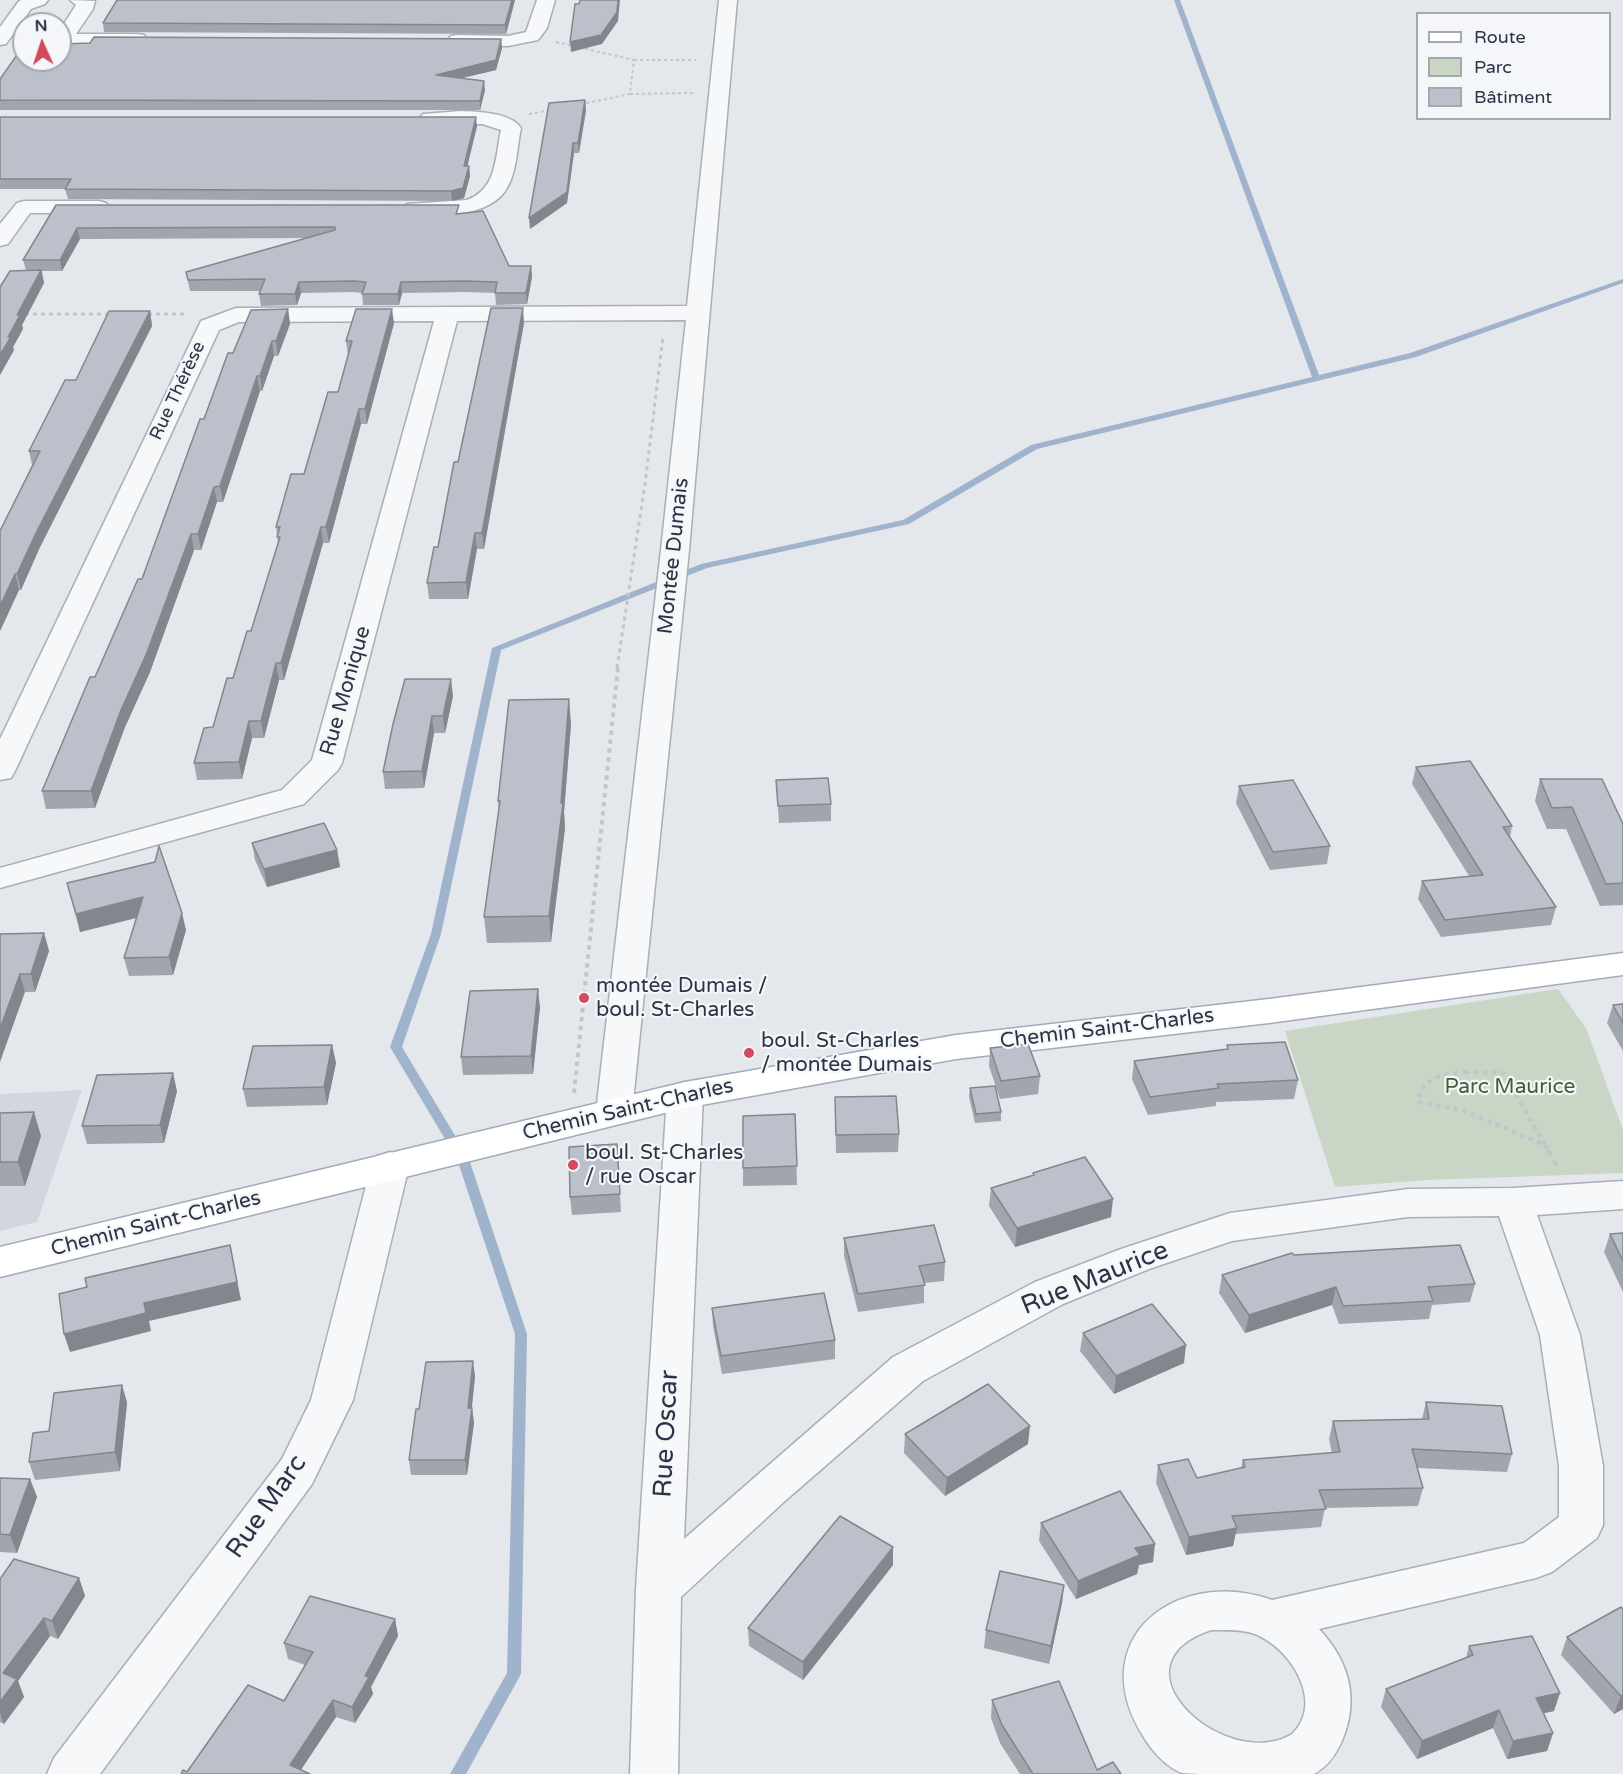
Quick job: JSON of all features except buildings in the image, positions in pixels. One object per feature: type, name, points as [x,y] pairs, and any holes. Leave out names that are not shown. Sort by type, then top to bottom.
[{"type":"main road","name":"Chemin Saint-Charles","points":[[0,1262],[685,1095],[956,1047],[1269,1011],[1623,964]]},
{"type":"street","points":[[0,40],[25,5],[39,0]]},
{"type":"street","points":[[72,25],[84,9],[86,1],[79,0]]},
{"type":"street","points":[[438,40],[508,41],[532,36],[538,28],[546,0]]},
{"type":"street","name":"Montée Dumais","points":[[614,1112],[698,313],[728,0]]},
{"type":"street","points":[[72,39],[157,39]]},
{"type":"street","points":[[393,208],[452,209],[483,201],[497,189],[511,128],[499,120],[478,117],[406,118]]},
{"type":"street","points":[[0,206],[119,207]]},
{"type":"street","points":[[1,235],[24,207]]},
{"type":"street","name":"Rue Thérèse","points":[[0,771],[209,326],[236,315],[698,313]]},
{"type":"street","name":"Rue Monique","points":[[0,878],[293,797],[327,763],[447,314]]},
{"type":"street","name":"Rue Oscar","points":[[654,1774],[659,1589],[685,1095]]},
{"type":"street","name":"Rue Marc","points":[[70,1774],[297,1471],[332,1400],[390,1166]]},
{"type":"street","name":"Rue Maurice","points":[[659,1589],[771,1487],[908,1369],[1049,1293],[1135,1259],[1230,1227],[1408,1203],[1513,1202],[1623,1195]]},
{"type":"street","points":[[1271,1620],[1536,1559],[1581,1525],[1581,1466],[1560,1335],[1513,1202]]},
{"type":"path","points":[[532,36],[634,60],[723,60]]},
{"type":"path","points":[[694,70],[696,50]]},
{"type":"path","points":[[630,94],[634,60]]},
{"type":"path","points":[[576,105],[630,94],[691,91],[719,93]]},
{"type":"path","points":[[499,120],[554,110]]},
{"type":"path","points":[[571,1122],[619,653],[645,484],[666,313]]},
{"type":"path","points":[[24,314],[118,314]]},
{"type":"path","points":[[142,314],[236,315]]},
{"type":"path","points":[[1545,1145],[1462,1110],[1418,1102],[1417,1091],[1424,1081],[1451,1072],[1504,1073],[1545,1145],[1574,1198]]},
{"type":"shaded area","points":[[82,1090],[37,1222],[0,1231],[0,1094]]},
{"type":"green space","name":"Parc Maurice","points":[[1558,989],[1586,1028],[1623,1130],[1623,1173],[1427,1180],[1335,1187],[1285,1031]]},
{"type":"waterway","points":[[1177,0],[1316,377]]},
{"type":"waterway","points":[[458,1774],[514,1674],[521,1334],[463,1159],[396,1047],[436,934],[497,648],[704,566],[906,522],[1034,447],[1413,355],[1623,281]]},
{"type":"place","name":"montée Dumais / boul. St-Charles","points":[[584,998]]},
{"type":"place","name":"boul. St-Charles / montée Dumais","points":[[749,1053]]},
{"type":"place","name":"boul. St-Charles / rue Oscar","points":[[573,1165]]}]
